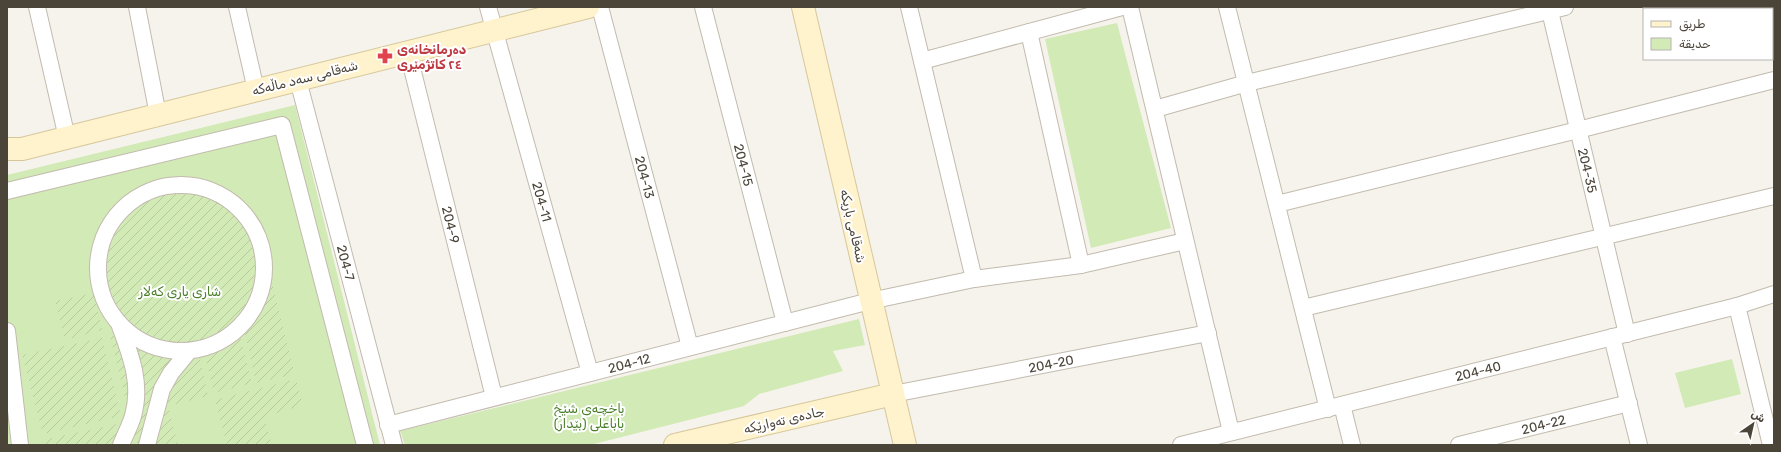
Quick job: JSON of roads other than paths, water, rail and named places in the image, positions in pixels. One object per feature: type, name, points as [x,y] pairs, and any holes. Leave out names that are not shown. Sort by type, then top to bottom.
[{"type":"street","points":[[37,7],[67,138]]},
{"type":"street","points":[[137,7],[158,115]]},
{"type":"street","points":[[237,7],[256,90]]},
{"type":"street","name":"204-11","points":[[488,7],[590,373]]},
{"type":"street","name":"شەقامی سەد ماڵەکە","points":[[12,152],[588,7]]},
{"type":"street","name":"204-13","points":[[600,7],[690,347]]},
{"type":"street","name":"204-15","points":[[703,7],[785,323]]},
{"type":"street","name":"شەقامی باریکە","points":[[803,7],[870,301],[905,445]]},
{"type":"street","points":[[909,7],[974,279]]},
{"type":"street","points":[[922,60],[1122,7]]},
{"type":"street","points":[[1130,7],[1231,432]]},
{"type":"street","points":[[1227,7],[1303,308],[1335,407],[1352,445]]},
{"type":"street","points":[[1154,109],[1246,83],[1555,8]]},
{"type":"street","name":"204-35","points":[[1555,8],[1578,130],[1604,237],[1629,403],[1639,445]]},
{"type":"street","points":[[1029,32],[1081,265]]},
{"type":"street","name":"204-9","points":[[408,52],[494,398]]},
{"type":"street","name":"204-7","points":[[298,80],[394,445]]},
{"type":"street","points":[[1277,204],[1774,80]]},
{"type":"street","points":[[7,191],[282,125],[365,445]]},
{"type":"street","points":[[178,185],[205,188],[230,200],[249,220],[256,231],[264,250],[265,271],[263,284],[257,303],[246,321],[226,339],[214,345],[189,351],[172,351],[157,348],[144,343],[131,335],[120,324],[111,313],[100,286],[98,257],[107,229],[115,217],[125,206],[137,197],[164,186],[178,185]]},
{"type":"street","points":[[1303,308],[1774,196]]},
{"type":"street","name":"204-12","points":[[388,425],[870,301],[974,279],[1081,265],[1185,241]]},
{"type":"street","name":"204-40","points":[[1181,445],[1620,336],[1737,306],[1774,294]]},
{"type":"street","points":[[1737,306],[1771,445]]},
{"type":"street","points":[[120,324],[131,352],[136,386],[136,403],[133,417],[121,445]]},
{"type":"street","points":[[7,332],[20,445]]},
{"type":"street","name":"204-20","points":[[893,394],[1208,334]]},
{"type":"street","points":[[147,445],[162,388],[171,373],[189,351]]},
{"type":"street","name":"جادەی تەوارێکە","points":[[675,445],[893,394]]},
{"type":"street","name":"204-22","points":[[1459,445],[1629,403]]},
{"type":"place","name":"دەرمانخانەی ٢٤ کاتژمێری","points":[[385,56]]},
{"type":"park label","name":"شاری یاری کەلار","points":[[180,291]]},
{"type":"park label","name":"باخچەی شێخ باباعلی (بێدار)","points":[[589,416]]}]
